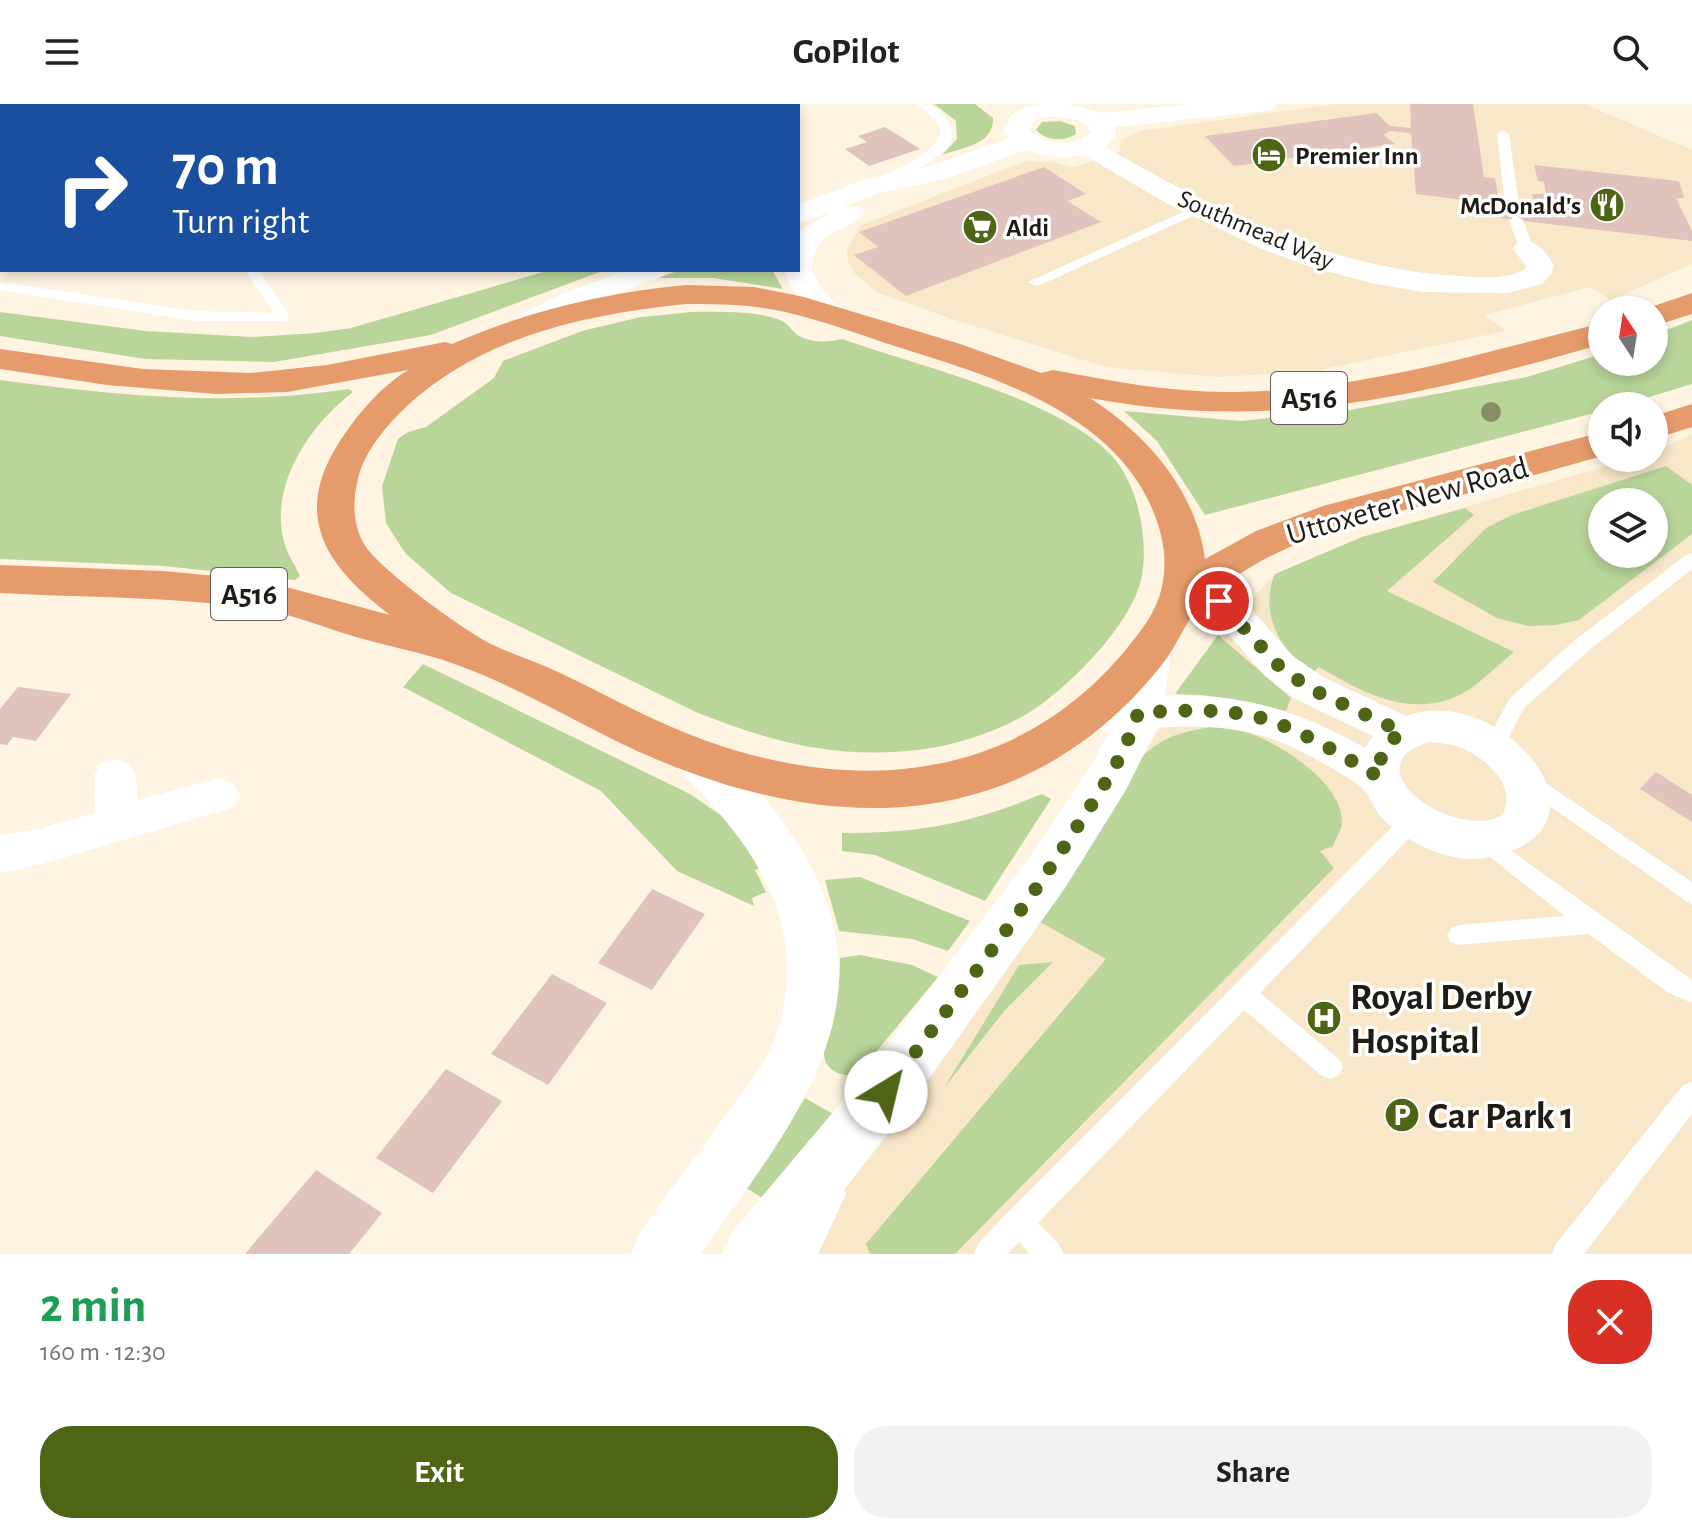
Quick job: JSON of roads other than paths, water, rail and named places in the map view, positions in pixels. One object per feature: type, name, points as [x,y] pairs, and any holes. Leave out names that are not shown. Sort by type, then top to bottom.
[{"type":"highway","name":"A516","points":[[474,654],[365,572],[351,555],[334,512],[334,489],[363,429],[402,390],[474,345],[526,324],[610,302],[674,295],[758,297],[835,316],[1011,373],[1164,400],[1263,402],[1375,387],[1588,337]]},
{"type":"highway","points":[[1668,311],[1692,303]]},
{"type":"highway","name":"A516","points":[[0,359],[156,378],[250,383],[331,375],[474,345]]},
{"type":"highway","name":"A516","points":[[0,579],[154,586],[260,595],[474,654],[693,755],[774,780],[836,790],[919,787],[978,775],[1008,765],[1046,746],[1084,720],[1149,654],[1189,580],[1178,521],[1171,502],[1136,454],[1086,413],[1011,373]]},
{"type":"highway","points":[[1668,423],[1692,415]]},
{"type":"highway","name":"Uttoxeter New Road","points":[[1189,580],[1291,531],[1355,510],[1588,448]]},
{"type":"main road","points":[[754,1254],[871,1111],[1047,873],[1109,777],[1131,734],[1149,654]]},
{"type":"main road","points":[[662,1254],[718,1180],[795,1061],[809,1020],[816,975],[815,949],[808,918],[788,866],[731,790],[693,755]]},
{"type":"street","points":[[1093,134],[1069,111],[1021,109],[1016,131],[1026,141],[1063,150],[1093,134],[1265,104]]},
{"type":"street","name":"Southmead Way","points":[[1093,134],[1201,209],[1314,258],[1411,281],[1458,286],[1524,281],[1541,269],[1525,246]]},
{"type":"street","points":[[800,214],[872,186],[937,173],[1026,141]]},
{"type":"street","points":[[800,249],[819,228],[908,190],[937,173]]},
{"type":"street","points":[[526,324],[569,301],[648,272]]},
{"type":"street","points":[[800,272],[808,292],[835,316]]},
{"type":"street","points":[[1189,580],[1309,688],[1402,732]]},
{"type":"street","points":[[1084,720],[1138,713],[1190,711],[1271,721],[1311,738],[1379,777],[1397,807],[1412,821],[1435,833],[1460,840],[1485,841],[1505,835],[1520,825],[1528,811],[1529,794],[1508,761],[1470,734],[1446,727],[1422,726],[1402,732],[1387,743],[1379,758],[1379,777]]},
{"type":"street","points":[[115,776],[117,823]]},
{"type":"street","points":[[0,854],[39,847],[218,795]]},
{"type":"lane","points":[[872,186],[932,156],[944,144],[948,130],[944,120],[923,104]]},
{"type":"lane","points":[[1503,134],[1515,216],[1525,246]]},
{"type":"lane","points":[[1035,282],[1159,231],[1201,209]]},
{"type":"lane","points":[[0,286],[195,316],[282,318],[253,272]]},
{"type":"lane","points":[[1692,559],[1581,646],[1517,703],[1508,761],[1692,895]]},
{"type":"lane","points":[[988,1254],[1412,821]]},
{"type":"lane","points":[[1485,841],[1593,924],[1676,984],[1692,992]]},
{"type":"lane","points":[[1459,935],[1593,924]]},
{"type":"lane","points":[[1243,994],[1330,1067]]},
{"type":"lane","points":[[1566,1254],[1692,1094]]},
{"type":"lane","points":[[803,1254],[871,1111]]},
{"type":"lane","points":[[1018,1222],[1049,1254]]},
{"type":"place","name":"Premier Inn","points":[[1269,155]]},
{"type":"place","name":"McDonald's","points":[[1607,205]]},
{"type":"place","name":"Aldi","points":[[980,227]]},
{"type":"place","name":"Royal Derby Hospital","points":[[1324,1018]]},
{"type":"place","name":"Car Park 1","points":[[1402,1115]]}]
